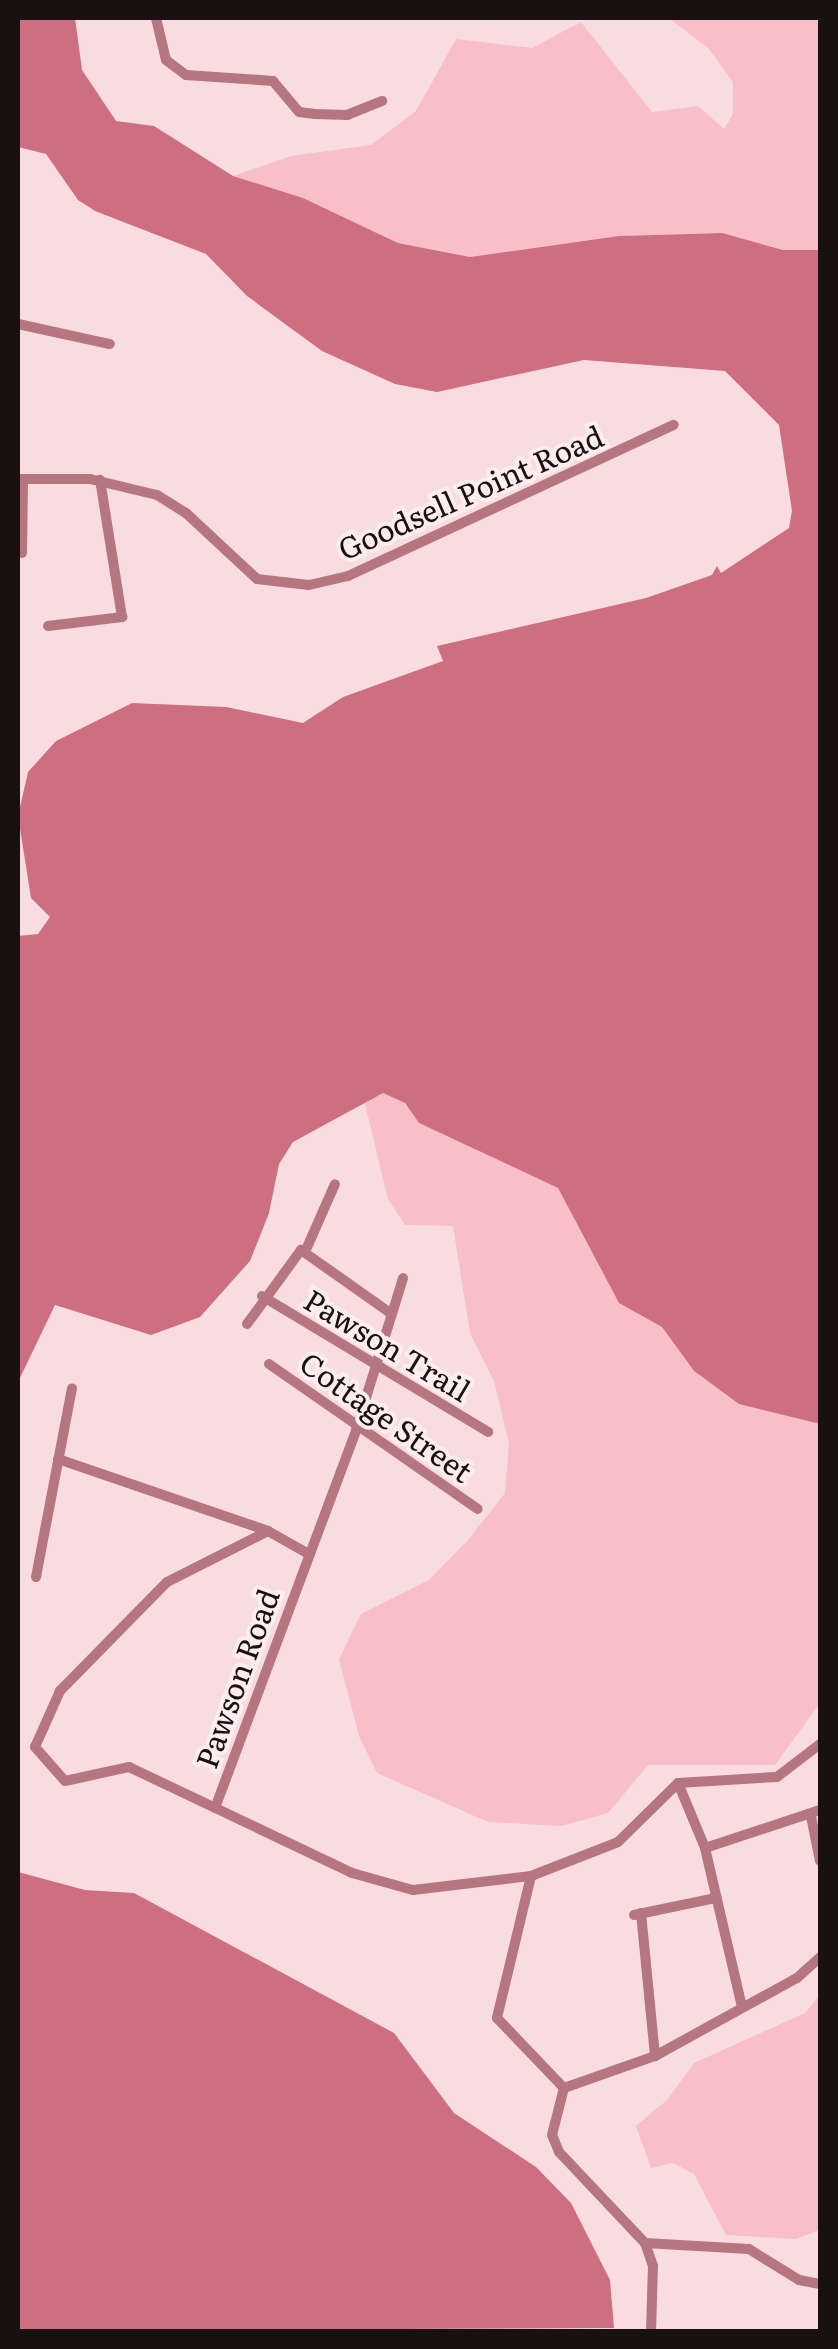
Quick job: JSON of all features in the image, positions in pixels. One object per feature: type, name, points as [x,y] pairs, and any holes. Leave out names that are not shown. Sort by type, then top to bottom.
[{"type":"street","points":[[156,18],[166,60],[186,75],[272,81],[299,112],[347,115],[382,101]]},
{"type":"street","points":[[18,324],[110,344]]},
{"type":"street","name":"Goodsell Point Road","points":[[20,479],[100,480],[168,500],[257,579],[309,585],[348,576],[674,425]]},
{"type":"street","points":[[20,479],[22,553]]},
{"type":"street","points":[[48,626],[122,617],[100,480]]},
{"type":"street","points":[[247,1324],[262,1296],[305,1252],[335,1184]]},
{"type":"street","points":[[305,1252],[389,1312]]},
{"type":"street","name":"Pawson Road","points":[[403,1278],[389,1312],[356,1430],[216,1808],[352,1873],[412,1890],[530,1876],[618,1842],[678,1783]]},
{"type":"street","name":"Pawson Trail","points":[[262,1296],[372,1368],[488,1432]]},
{"type":"street","name":"Cottage Street","points":[[269,1364],[356,1430],[478,1509]]},
{"type":"street","points":[[36,1577],[72,1388]]},
{"type":"street","points":[[58,1459],[268,1531],[307,1554]]},
{"type":"street","points":[[216,1808],[129,1767],[65,1781],[35,1748],[60,1691],[168,1582],[268,1531]]},
{"type":"street","points":[[742,2007],[705,1848],[678,1783],[776,1777],[820,1744]]},
{"type":"street","points":[[705,1848],[816,1813],[820,1861]]},
{"type":"street","points":[[530,1876],[497,2018],[564,2088]]},
{"type":"street","points":[[654,2056],[637,1914],[716,1898]]},
{"type":"street","points":[[564,2088],[654,2056],[820,1957]]},
{"type":"street","points":[[564,2088],[552,2134],[559,2152],[644,2243],[653,2266],[651,2332]]},
{"type":"street","points":[[644,2243],[749,2250],[799,2280],[820,2284]]},
{"type":"shaded area","points":[[18,18],[75,18],[82,70],[116,121],[154,126],[233,176],[303,198],[398,243],[470,257],[619,236],[722,233],[783,250],[820,250],[820,1424],[739,1404],[694,1371],[662,1327],[619,1303],[558,1188],[419,1123],[405,1103],[383,1093],[293,1142],[279,1164],[269,1213],[250,1261],[200,1317],[151,1335],[55,1305],[18,1382],[18,936],[38,934],[50,917],[31,898],[18,816],[28,772],[56,741],[132,703],[226,707],[303,723],[343,697],[443,661],[437,646],[646,598],[712,575],[717,566],[721,573],[789,528],[792,511],[779,425],[725,371],[584,360],[437,392],[395,384],[322,351],[247,296],[206,254],[95,211],[78,200],[46,154],[18,147]]},
{"type":"shaded area","points":[[669,18],[820,18],[820,250],[783,250],[718,233],[619,236],[470,257],[398,243],[303,198],[233,176],[291,156],[371,145],[416,111],[456,39],[532,48],[581,22],[652,112],[698,106],[724,129],[733,114],[733,82],[709,49]]},
{"type":"shaded area","points":[[383,1093],[405,1103],[419,1123],[558,1188],[619,1303],[662,1327],[694,1371],[739,1404],[820,1424],[820,1703],[775,1765],[648,1765],[608,1813],[561,1826],[488,1822],[377,1773],[359,1736],[339,1659],[361,1614],[429,1580],[468,1540],[505,1493],[509,1443],[494,1381],[470,1333],[453,1226],[405,1225],[388,1199],[364,1100]]},
{"type":"shaded area","points":[[18,1872],[85,1890],[134,1893],[394,2033],[454,2113],[536,2167],[571,2203],[610,2280],[614,2328],[18,2331]]},
{"type":"shaded area","points":[[820,1995],[820,2230],[795,2239],[726,2235],[694,2174],[673,2163],[651,2168],[636,2126],[667,2100],[694,2063],[805,2013]]}]
